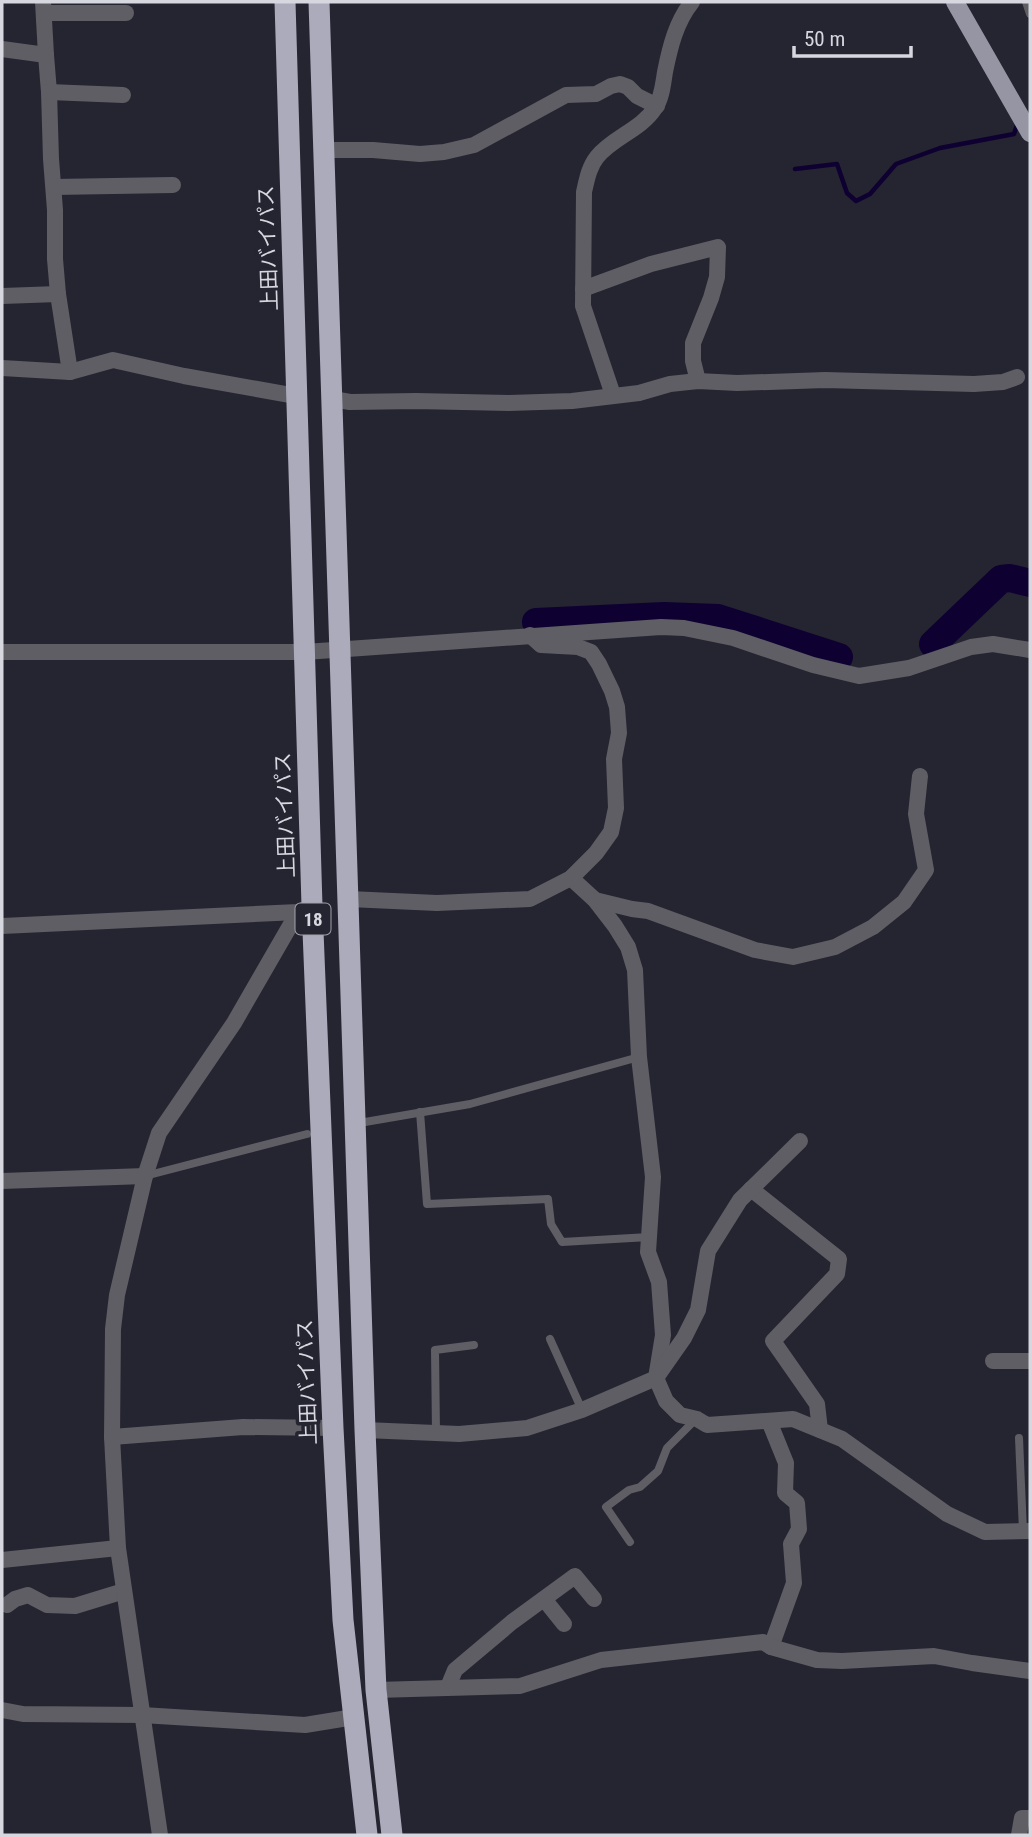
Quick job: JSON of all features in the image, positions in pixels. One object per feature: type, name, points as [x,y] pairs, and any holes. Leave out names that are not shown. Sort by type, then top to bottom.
[{"type":"highway","name":"上田バイパス","points":[[285,2],[305,652],[305,909],[343,1620],[367,1835]]},
{"type":"highway","name":"18","points":[[319,2],[365,1430],[376,1690],[392,1835]]},
{"type":"main road","points":[[955,2],[1030,133]]},
{"type":"street","points":[[613,395],[583,306],[584,192],[588,174],[598,156],[649,117],[657,106],[678,24],[692,2]]},
{"type":"street","points":[[69,372],[55,259],[54,187],[44,8],[126,13]]},
{"type":"street","points":[[2,49],[46,55]]},
{"type":"street","points":[[324,150],[373,150],[420,155],[444,152],[474,145],[566,94],[596,94],[621,84],[657,106]]},
{"type":"street","points":[[49,92],[123,96]]},
{"type":"street","points":[[54,187],[173,185]]},
{"type":"street","points":[[583,289],[651,264],[718,247],[717,277],[693,343],[693,360],[698,381]]},
{"type":"street","points":[[2,296],[58,294]]},
{"type":"street","points":[[2,368],[69,372],[113,360],[296,396]]},
{"type":"street","points":[[333,399],[350,402],[572,401],[639,393],[670,384],[698,381],[737,383],[825,380],[974,384],[1003,382],[1017,377]]},
{"type":"street","points":[[2,652],[305,652],[634,627],[684,628],[733,638],[813,666],[859,676],[909,668],[971,647],[993,644],[1030,650]]},
{"type":"street","points":[[349,899],[436,903],[530,899],[571,878],[596,853],[611,832],[616,808],[614,759],[619,733],[617,707],[604,673],[591,652],[578,647],[541,645],[530,635]]},
{"type":"street","points":[[595,900],[648,911],[755,950],[793,957],[835,947],[873,928],[904,902],[926,870],[916,814],[920,776]]},
{"type":"street","points":[[571,878],[595,900],[628,947],[635,970],[639,1057],[653,1177],[648,1252],[659,1282],[663,1335],[656,1378],[666,1401],[680,1415],[697,1419],[707,1425],[793,1419],[842,1439],[947,1514],[985,1532],[1027,1531]]},
{"type":"street","points":[[2,926],[305,909]]},
{"type":"street","points":[[160,1835],[118,1548],[112,1437],[113,1329],[117,1295],[145,1176],[159,1133],[234,1023],[305,909]]},
{"type":"street","points":[[365,1430],[460,1434],[527,1428],[582,1410],[656,1378],[684,1338],[698,1310],[708,1251],[740,1200],[800,1141]]},
{"type":"street","points":[[2,1181],[145,1176]]},
{"type":"street","points":[[751,1189],[839,1259],[837,1274],[773,1341],[817,1404],[820,1430]]},
{"type":"street","points":[[993,1361],[1030,1361]]},
{"type":"street","points":[[769,1421],[786,1463],[785,1493],[797,1503],[799,1529],[791,1544],[794,1583],[771,1647]]},
{"type":"street","points":[[112,1437],[243,1427],[333,1428]]},
{"type":"street","points":[[2,1560],[118,1548]]},
{"type":"street","points":[[448,1687],[455,1670],[512,1622],[575,1576],[594,1599]]},
{"type":"street","points":[[7,1605],[28,1595],[47,1605],[75,1605],[124,1591]]},
{"type":"street","points":[[544,1599],[564,1624]]},
{"type":"street","points":[[376,1690],[520,1686],[601,1660],[763,1642],[771,1647],[817,1660],[934,1656],[1030,1671]]},
{"type":"street","points":[[2,1710],[23,1714],[142,1715],[305,1725],[354,1717]]},
{"type":"street","points":[[1019,1835],[1021,1818],[1030,1818]]},
{"type":"lane","points":[[1026,2],[1030,14]]},
{"type":"lane","points":[[365,1122],[470,1104],[639,1057]]},
{"type":"lane","points":[[420,1112],[427,1204],[548,1199],[551,1224],[562,1242],[649,1237]]},
{"type":"lane","points":[[145,1176],[307,1134]]},
{"type":"lane","points":[[550,1339],[582,1410]]},
{"type":"lane","points":[[436,1433],[435,1350],[474,1345]]},
{"type":"lane","points":[[630,1542],[606,1507],[629,1490],[640,1487],[658,1471],[667,1448],[697,1419]]},
{"type":"lane","points":[[1019,1438],[1027,1531]]},
{"type":"waterway","points":[[795,169],[837,164],[847,193],[856,201],[870,194],[896,164],[940,148],[1014,134],[1017,125]]},
{"type":"waterway","points":[[933,644],[1001,579],[1010,578],[1030,583]]},
{"type":"waterway","points":[[536,622],[664,616],[718,618],[839,657]]}]
